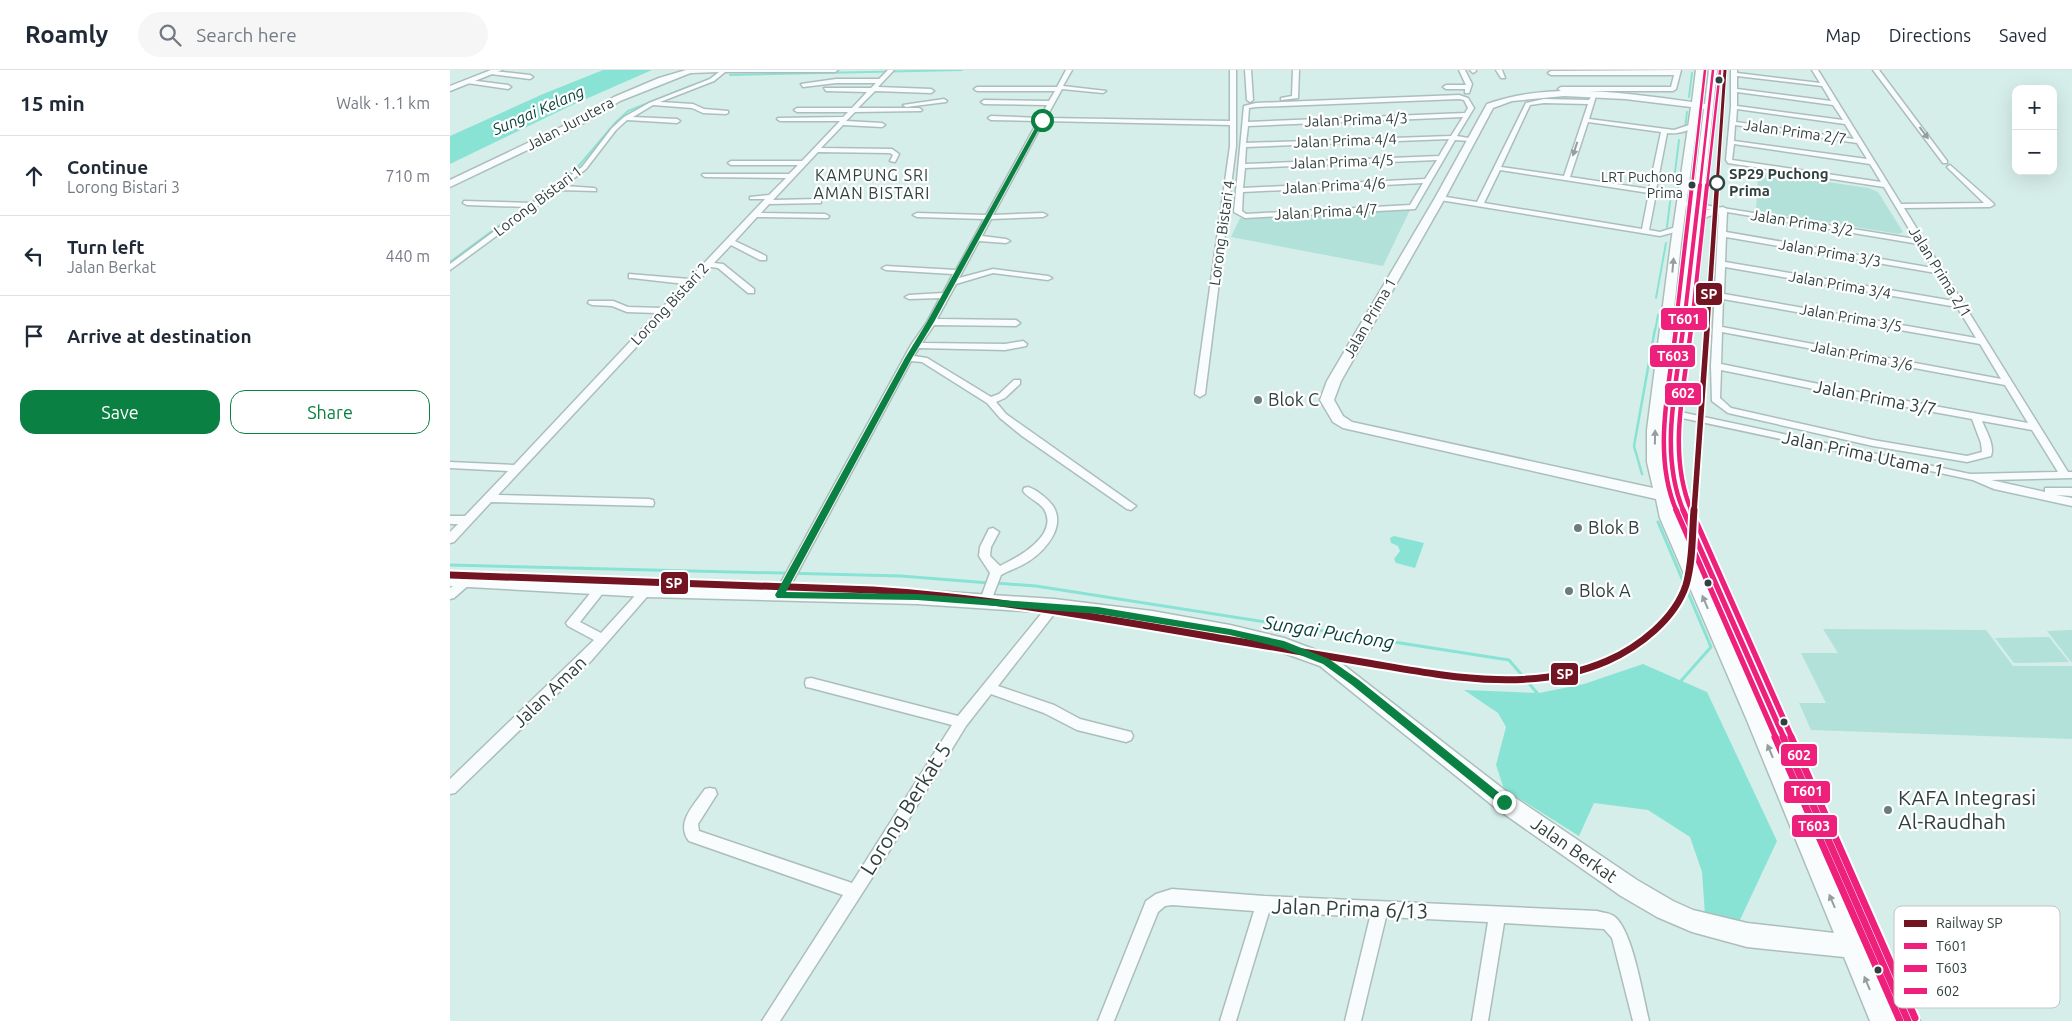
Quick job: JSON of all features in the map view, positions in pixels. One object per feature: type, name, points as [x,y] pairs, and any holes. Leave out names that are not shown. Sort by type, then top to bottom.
[{"type":"main road","points":[[1700,70],[1676,243],[1670,309],[1656,410],[1654,462],[1657,474],[1671,498],[1894,989]]},
{"type":"main road","points":[[1668,518],[1671,498],[1671,433],[1712,70]]},
{"type":"main road","points":[[450,89],[496,71]]},
{"type":"main road","name":"Jalan Jurutera","points":[[450,184],[583,120],[617,99],[662,80],[692,71]]},
{"type":"main road","name":"Jalan Prima 1","points":[[1671,498],[1348,425],[1338,419],[1327,403],[1334,381],[1440,198],[1490,106],[1503,99],[1518,96],[1563,92],[1592,98],[1621,96],[1674,102]]},
{"type":"main road","points":[[1674,102],[1684,107],[1694,106]]},
{"type":"main road","points":[[1674,102],[1709,107]]},
{"type":"main road","points":[[1697,201],[1723,210]]},
{"type":"main road","points":[[1696,219],[1706,213],[1723,210]]},
{"type":"main road","points":[[1670,309],[1684,311]]},
{"type":"main road","points":[[1632,490],[1658,507],[1668,518],[1760,727],[1882,1021]]},
{"type":"main road","name":"Jalan Berkat","points":[[458,580],[646,591],[780,595],[988,596],[1054,606]]},
{"type":"main road","name":"Jalan Berkat","points":[[1692,921],[1747,935],[1876,948]]},
{"type":"main road","points":[[1902,1008],[1908,1021]]},
{"type":"street","points":[[692,71],[835,70]]},
{"type":"street","points":[[780,595],[915,345],[952,283],[1069,70]]},
{"type":"street","name":"Lorong Bistari 4","points":[[1200,394],[1229,189],[1233,146],[1234,101],[1232,70]]},
{"type":"street","points":[[1239,190],[1248,104],[1248,70]]},
{"type":"street","points":[[1248,104],[1295,98],[1296,70]]},
{"type":"street","points":[[1428,182],[1452,136],[1471,108],[1466,93],[1469,84],[1462,70]]},
{"type":"street","points":[[1499,70],[1503,77]]},
{"type":"street","name":"Jalan Prima 2/1","points":[[1815,70],[2007,383],[2068,475]]},
{"type":"street","points":[[1876,70],[1947,164],[1990,205],[1899,206]]},
{"type":"street","points":[[496,71],[530,77]]},
{"type":"street","name":"Lorong Bistari 2","points":[[450,539],[890,71]]},
{"type":"street","points":[[1678,71],[1674,89],[1563,92],[1550,72],[1678,71]]},
{"type":"street","name":"Lorong Bistari 1","points":[[450,268],[457,258],[584,168],[614,129],[626,118],[651,104],[712,80],[723,72]]},
{"type":"street","points":[[1825,86],[1733,72],[1734,107],[1728,160],[1730,162],[1886,185]]},
{"type":"street","points":[[803,85],[836,81],[881,81]]},
{"type":"street","points":[[469,82],[508,87]]},
{"type":"street","points":[[1446,87],[1466,93]]},
{"type":"street","points":[[977,88],[1059,88],[1104,91]]},
{"type":"street","points":[[826,89],[931,90]]},
{"type":"street","points":[[1733,90],[1835,103]]},
{"type":"street","points":[[1234,101],[1256,105],[1466,93]]},
{"type":"street","points":[[1480,204],[1528,104],[1592,98],[1566,179]]},
{"type":"street","points":[[861,102],[898,105],[944,101]]},
{"type":"street","points":[[984,102],[1051,103]]},
{"type":"street","points":[[651,104],[693,106],[703,111],[726,112]]},
{"type":"street","points":[[1734,107],[1847,122]]},
{"type":"street","points":[[797,110],[918,110]]},
{"type":"street","name":"Jalan Prima 4/3","points":[[1245,124],[1466,115]]},
{"type":"street","points":[[626,118],[677,122]]},
{"type":"street","points":[[991,118],[1170,123],[1233,122]]},
{"type":"street","points":[[780,119],[843,121],[882,125]]},
{"type":"street","points":[[1585,120],[1664,131],[1682,131],[1692,126]]},
{"type":"street","name":"Jalan Prima 2/7","points":[[1733,123],[1858,141]]},
{"type":"street","points":[[1664,131],[1690,142]]},
{"type":"street","points":[[1645,231],[1654,192],[1664,131]]},
{"type":"street","name":"Jalan Prima 4/4","points":[[1243,145],[1452,136],[1472,137]]},
{"type":"street","points":[[1731,142],[1871,162]]},
{"type":"street","points":[[816,150],[892,151],[896,154],[892,161]]},
{"type":"street","name":"Jalan Prima 4/5","points":[[1241,166],[1442,158]]},
{"type":"street","points":[[731,163],[803,163]]},
{"type":"street","points":[[1498,168],[1654,192]]},
{"type":"street","points":[[705,175],[791,176]]},
{"type":"street","name":"Jalan Prima 4/6","points":[[1239,190],[1428,182]]},
{"type":"street","name":"Jalan Prima 4/7","points":[[1239,190],[1238,212],[1240,214],[1311,213],[1412,207],[1428,182]]},
{"type":"street","points":[[558,188],[594,190]]},
{"type":"street","points":[[752,198],[818,201]]},
{"type":"street","points":[[1440,198],[1645,231],[1660,234],[1676,243]]},
{"type":"street","points":[[1682,203],[1697,201]]},
{"type":"street","points":[[467,203],[530,205]]},
{"type":"street","points":[[1723,210],[1715,399],[1728,410],[1873,443],[1967,459],[1987,454],[1986,443],[1976,417]]},
{"type":"street","name":"Jalan Prima 3/2","points":[[1723,210],[1921,242]]},
{"type":"street","points":[[755,215],[825,216]]},
{"type":"street","points":[[917,215],[988,217],[1042,215]]},
{"type":"street","points":[[1660,234],[1679,228]]},
{"type":"street","name":"Jalan Prima 3/3","points":[[1722,234],[1938,271]]},
{"type":"street","points":[[976,238],[1006,241]]},
{"type":"street","points":[[730,241],[763,258]]},
{"type":"street","points":[[708,264],[720,266],[751,291]]},
{"type":"street","name":"Jalan Prima 3/4","points":[[1721,264],[1960,305]]},
{"type":"street","points":[[886,268],[958,272]]},
{"type":"street","points":[[952,283],[986,272],[1001,271],[1048,278]]},
{"type":"street","points":[[632,276],[691,282]]},
{"type":"street","points":[[909,297],[944,296]]},
{"type":"street","name":"Jalan Prima 3/5","points":[[1720,296],[1982,342]]},
{"type":"street","points":[[592,303],[613,304],[627,309],[663,312]]},
{"type":"street","points":[[930,322],[1016,322]]},
{"type":"street","name":"Jalan Prima 3/6","points":[[1718,329],[2007,383]]},
{"type":"street","points":[[915,345],[1006,347],[1023,344]]},
{"type":"street","points":[[908,358],[924,360],[990,400],[1004,416],[1026,434],[1131,506]]},
{"type":"street","name":"Jalan Prima 3/7","points":[[1716,366],[2035,427]]},
{"type":"street","points":[[990,400],[1002,396],[1016,382]]},
{"type":"street","name":"Jalan Prima Utama 1","points":[[1656,410],[1970,477],[2068,475]]},
{"type":"street","points":[[450,466],[516,468]]},
{"type":"street","points":[[1632,490],[1650,483],[1657,474]]},
{"type":"street","points":[[1990,476],[2002,483],[2053,492],[2072,492]]},
{"type":"street","points":[[1970,477],[1994,485],[2072,502]]},
{"type":"street","points":[[995,575],[1031,555],[1038,549],[1051,528],[1053,518],[1047,505],[1028,490]]},
{"type":"street","points":[[490,498],[649,503]]},
{"type":"street","points":[[450,520],[468,520]]},
{"type":"street","points":[[988,596],[995,575],[995,568],[988,564],[983,556],[983,550],[993,532]]},
{"type":"street","points":[[450,595],[458,580]]},
{"type":"street","points":[[601,588],[572,623],[603,639]]},
{"type":"street","name":"Jalan Aman","points":[[450,788],[587,657],[646,591]]},
{"type":"street","name":"Lorong Berkat 5","points":[[770,1021],[961,722],[1054,606]]},
{"type":"street","name":"Jalan Berkat","points":[[1054,606],[1143,617],[1230,632],[1284,645],[1326,661],[1504,802],[1629,888],[1692,921]]},
{"type":"street","points":[[811,683],[961,722]]},
{"type":"street","points":[[988,688],[1049,709],[1077,724],[1126,736]]},
{"type":"street","points":[[710,794],[691,822],[690,831],[694,836],[854,891]]},
{"type":"street","points":[[1106,1021],[1152,907],[1161,899],[1172,897],[1264,904]]},
{"type":"street","name":"Jalan Prima 6/13","points":[[1228,1021],[1264,904],[1598,919],[1609,922],[1619,934],[1641,1021]]},
{"type":"street","points":[[1353,1021],[1380,909]]},
{"type":"street","points":[[1480,1021],[1497,914]]},
{"type":"shaded area","points":[[1758,172],[1869,188],[1878,192],[1903,232],[1899,234],[1756,210]]},
{"type":"shaded area","points":[[1410,210],[1383,266],[1231,237],[1240,218]]},
{"type":"shaded area","points":[[1823,629],[1986,630],[2013,666],[2072,666],[2072,739],[1811,730],[1799,703],[1826,703],[1801,653],[1838,653]]},
{"type":"shaded area","points":[[2072,630],[2072,663],[2047,631]]},
{"type":"shaded area","points":[[2049,637],[2069,662],[2014,663],[1995,638]]},
{"type":"water","name":"Sungai Kelang","points":[[603,70],[652,70],[570,106],[450,164],[450,136],[543,94]]},
{"type":"water","points":[[1394,536],[1424,543],[1415,568],[1396,563],[1394,559],[1400,551],[1398,546],[1391,543],[1390,538]]},
{"type":"water","points":[[1643,664],[1707,692],[1777,841],[1739,922],[1705,915],[1702,872],[1690,837],[1648,810],[1594,803],[1579,836],[1504,789],[1496,765],[1506,727],[1498,713],[1464,690],[1539,693],[1584,684]]},
{"type":"waterway","points":[[730,75],[962,70]]},
{"type":"waterway","name":"Sungai Puchong","points":[[1689,97],[1692,73]]},
{"type":"waterway","points":[[450,262],[576,169],[616,122],[628,111],[693,85]]},
{"type":"waterway","name":"Sungai Puchong","points":[[1685,128],[1687,112]]},
{"type":"waterway","name":"Sungai Puchong","points":[[1675,172],[1679,140]]},
{"type":"waterway","name":"Sungai Puchong","points":[[1667,227],[1671,194]]},
{"type":"waterway","name":"Sungai Puchong","points":[[1656,298],[1666,243]]},
{"type":"waterway","name":"Sungai Puchong","points":[[1655,331],[1658,315]]},
{"type":"waterway","name":"Sungai Puchong","points":[[1642,474],[1634,446],[1655,329]]},
{"type":"waterway","name":"Sungai Puchong","points":[[1658,522],[1711,647],[1680,682]]},
{"type":"waterway","name":"Sungai Puchong","points":[[450,565],[901,576],[989,583]]},
{"type":"waterway","name":"Sungai Puchong","points":[[995,583],[1036,586],[1509,660],[1538,694]]},
{"type":"rail line","name":"SP","points":[[450,575],[873,590],[932,594],[1038,607],[1459,678],[1536,678],[1561,675],[1608,661],[1630,649],[1661,623],[1679,600],[1687,578],[1691,549],[1725,70]]},
{"type":"transit line","name":"T603","points":[[1705,70],[1664,432],[1665,466],[1671,499],[1894,1007]]},
{"type":"transit line","name":"T601","points":[[1713,70],[1671,433],[1672,465],[1678,498],[1894,989]]},
{"type":"transit line","name":"602","points":[[1720,71],[1679,433],[1679,464],[1685,496],[1894,970]]},
{"type":"transit line","name":"T603","points":[[1894,1008],[1900,1021]]},
{"type":"transit line","name":"T601","points":[[1902,1008],[1908,1021]]},
{"type":"transit line","name":"602","points":[[1911,1008],[1915,1018]]},
{"type":"place","name":"SP29 Puchong Prima","points":[[1717,183]]},
{"type":"place","name":"LRT Puchong Prima","points":[[1692,185]]},
{"type":"place","name":"Blok C","points":[[1258,400]]},
{"type":"place","name":"Blok B","points":[[1578,528]]},
{"type":"place","name":"Blok A","points":[[1569,591]]},
{"type":"place","name":"KAFA Integrasi Al-Raudhah","points":[[1888,810]]},
{"type":"district","name":"KAMPUNG SRI AMAN BISTARI","points":[[872,184]]},
{"type":"route","points":[[1042,120],[930,322],[915,345],[780,595],[917,597],[1098,610],[1230,632],[1284,645],[1326,661],[1504,802]]}]
